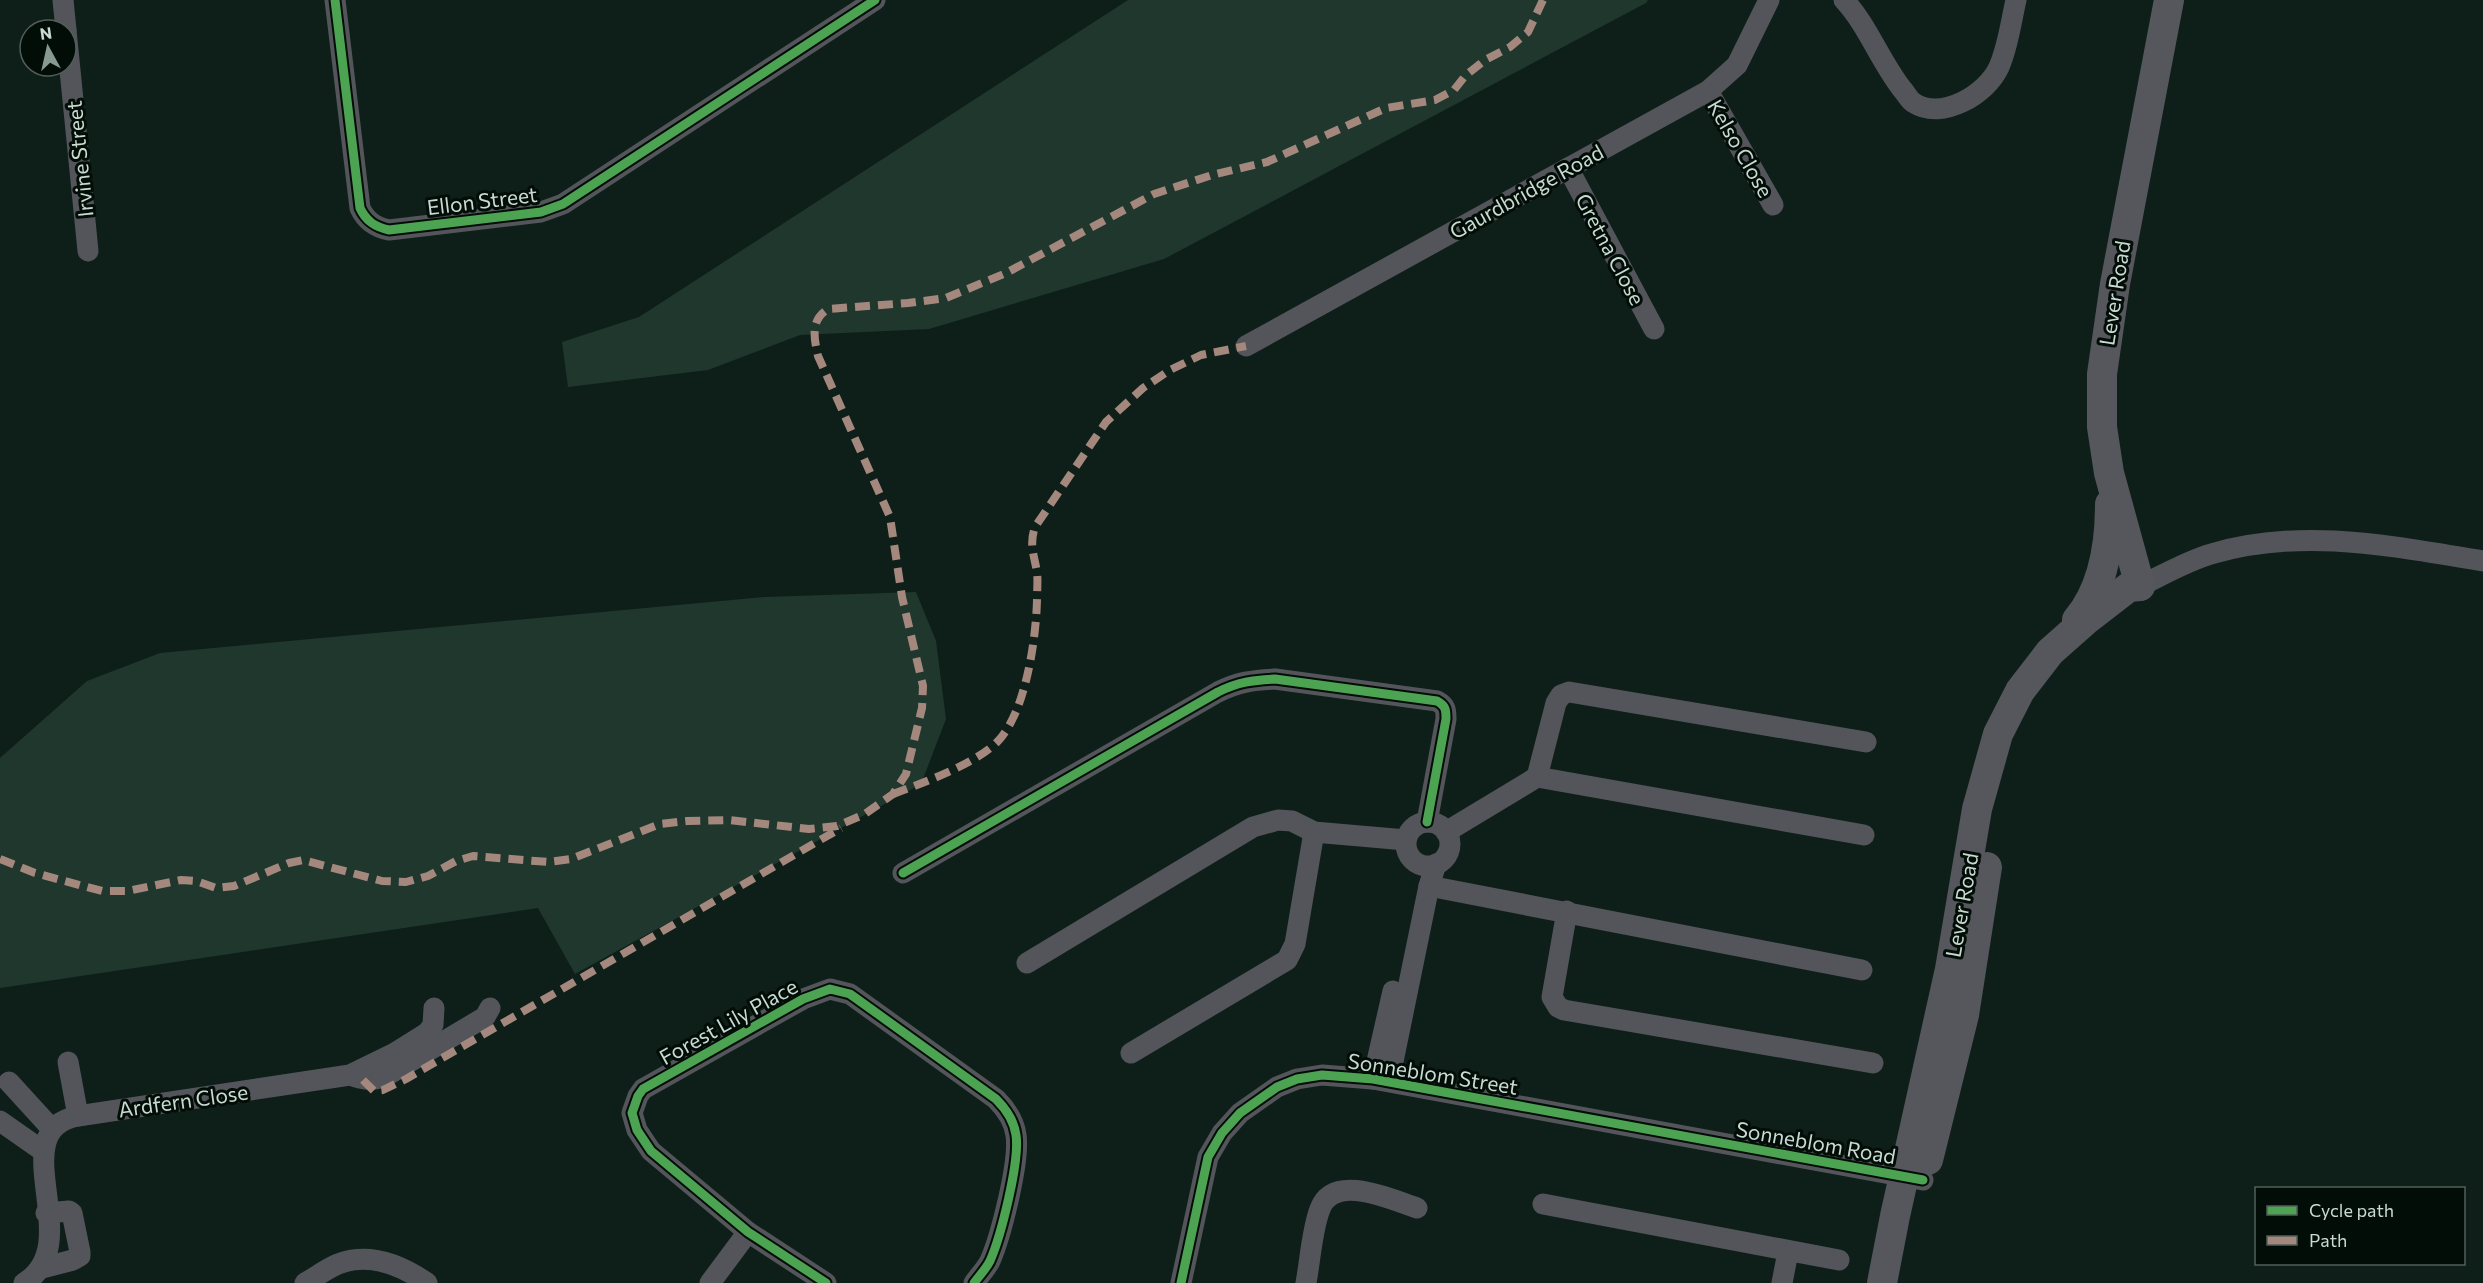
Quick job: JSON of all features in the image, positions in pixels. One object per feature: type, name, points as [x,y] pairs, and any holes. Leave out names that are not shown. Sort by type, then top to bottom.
[{"type":"main road","name":"Lever Road","points":[[2140,586],[2109,473],[2102,427],[2102,374],[2115,284],[2169,0]]},
{"type":"main road","points":[[2050,652],[2085,611],[2098,582],[2110,528],[2109,473]]},
{"type":"main road","name":"Lever Road","points":[[1901,1283],[1913,1178],[1977,810],[1998,734],[2020,691],[2050,652],[2129,587],[2140,586]]},
{"type":"main road","name":"Lever Road","points":[[1882,1283],[1913,1178],[1947,1077],[1964,1015],[1974,965],[1995,806],[2011,741],[2023,713],[2055,667],[2090,627],[2140,586]]},
{"type":"street","name":"Irvine Street","points":[[63,0],[65,18]]},
{"type":"street","name":"Ellon Street","points":[[335,0],[360,208],[364,218],[381,229],[389,230],[541,213],[563,204],[875,0]]},
{"type":"street","name":"Gaurdbridge Road","points":[[1246,346],[1708,91],[1737,65],[1769,0]]},
{"type":"street","points":[[1844,0],[1859,19],[1895,80],[1913,102],[1939,109],[1954,105],[1983,88],[1991,80],[1999,67],[2016,0]]},
{"type":"street","name":"Irvine Street","points":[[71,78],[88,252]]},
{"type":"street","name":"Kelso Close","points":[[1708,91],[1773,205]]},
{"type":"street","name":"Gretna Close","points":[[1568,168],[1654,329]]},
{"type":"street","name":"Lever Road","points":[[2140,586],[2209,554],[2295,539],[2362,542],[2483,561]]},
{"type":"street","points":[[903,873],[1218,692],[1237,683],[1251,680],[1275,679],[1437,701],[1443,704],[1446,719],[1427,822]]},
{"type":"street","points":[[1537,777],[1556,703],[1561,695],[1569,692],[1866,742]]},
{"type":"street","points":[[1446,832],[1537,777],[1864,835]]},
{"type":"street","points":[[1027,963],[1253,827],[1278,820],[1292,821],[1314,832],[1406,840]]},
{"type":"street","points":[[1427,822],[1441,826],[1449,839],[1447,854],[1428,864],[1409,855],[1406,840],[1413,827],[1427,822]]},
{"type":"street","points":[[1131,1053],[1287,960],[1295,944],[1314,832]]},
{"type":"street","points":[[1398,1003],[1429,886],[1428,864]]},
{"type":"street","points":[[1381,1080],[1428,864]]},
{"type":"street","points":[[1429,886],[1862,970]]},
{"type":"street","points":[[1567,911],[1552,997],[1558,1007],[1564,1010],[1873,1063]]},
{"type":"street","name":"Forest Lily Place","points":[[826,1283],[748,1232],[651,1150],[634,1122],[632,1113],[634,1104],[643,1089],[802,999],[830,989],[842,990],[850,994],[996,1099],[1007,1110],[1016,1133],[1017,1148],[999,1236],[989,1263],[974,1283]]},
{"type":"street","name":"Ardfern Close","points":[[51,1128],[68,1117],[350,1075],[427,1033],[433,1024],[434,1008]]},
{"type":"street","points":[[350,1075],[363,1080],[374,1080],[386,1076],[485,1017],[490,1008]]},
{"type":"street","points":[[68,1062],[78,1116]]},
{"type":"street","name":"Sonneblom Street","points":[[1181,1283],[1208,1157],[1222,1132],[1258,1098],[1276,1087],[1297,1079],[1322,1075],[1381,1080],[1702,1139]]},
{"type":"street","points":[[9,1082],[51,1128],[40,1142],[38,1159],[49,1244],[42,1268]]},
{"type":"street","points":[[0,1121],[40,1149]]},
{"type":"street","name":"Sonneblom Road","points":[[1702,1139],[1913,1178]]},
{"type":"street","points":[[1306,1283],[1320,1208],[1330,1197],[1350,1190],[1365,1191],[1417,1208]]},
{"type":"street","points":[[1543,1204],[1839,1260]]},
{"type":"street","points":[[24,1283],[42,1268],[74,1260],[80,1256],[72,1213],[69,1211],[46,1213]]},
{"type":"street","points":[[710,1283],[748,1232]]},
{"type":"street","points":[[1782,1283],[1788,1252]]},
{"type":"street","points":[[305,1283],[339,1264],[359,1259],[380,1261],[401,1267],[426,1283]]},
{"type":"green space","points":[[1128,0],[1648,0],[1164,259],[929,329],[800,335],[708,370],[568,387],[562,342],[639,317]]},
{"type":"green space","points":[[916,592],[936,641],[946,719],[921,784],[575,974],[538,908],[0,988],[0,758],[87,681],[160,653],[765,597]]},
{"type":"marked path","points":[[0,859],[35,873],[102,891],[127,891],[181,880],[196,881],[216,888],[234,886],[289,863],[303,860],[382,881],[406,882],[428,876],[456,861],[473,856],[548,862],[571,859],[660,824],[729,820],[809,829],[837,826],[865,814],[893,794],[906,774],[922,708],[923,686],[902,597],[890,517],[818,356],[815,330],[822,313],[828,309],[946,298],[1006,273],[1154,194],[1212,175],[1267,162],[1386,108],[1435,100],[1454,90],[1465,76],[1485,60],[1510,47],[1528,32],[1543,0]]},
{"type":"marked path","points":[[893,794],[949,772],[978,757],[999,740],[1008,727],[1023,693],[1032,654],[1037,582],[1032,544],[1033,533],[1106,422],[1143,388],[1170,370],[1201,355],[1246,346]]},
{"type":"marked path","points":[[363,1080],[374,1091],[383,1090],[406,1079],[841,828]]},
{"type":"cycle path","points":[[335,0],[360,208],[372,223],[389,230],[541,212],[563,204],[875,0]]},
{"type":"cycle path","points":[[903,873],[1218,692],[1239,684],[1260,680],[1275,679],[1437,701],[1442,705],[1446,711],[1446,719],[1427,822]]},
{"type":"cycle path","points":[[826,1283],[748,1232],[651,1151],[637,1130],[632,1113],[643,1089],[803,999],[830,989],[850,994],[996,1099],[1011,1120],[1016,1135],[1016,1147],[1009,1198],[990,1261],[974,1283]]},
{"type":"cycle path","points":[[1181,1283],[1208,1157],[1222,1133],[1240,1113],[1277,1087],[1297,1079],[1322,1075],[1373,1079],[1923,1180]]}]
